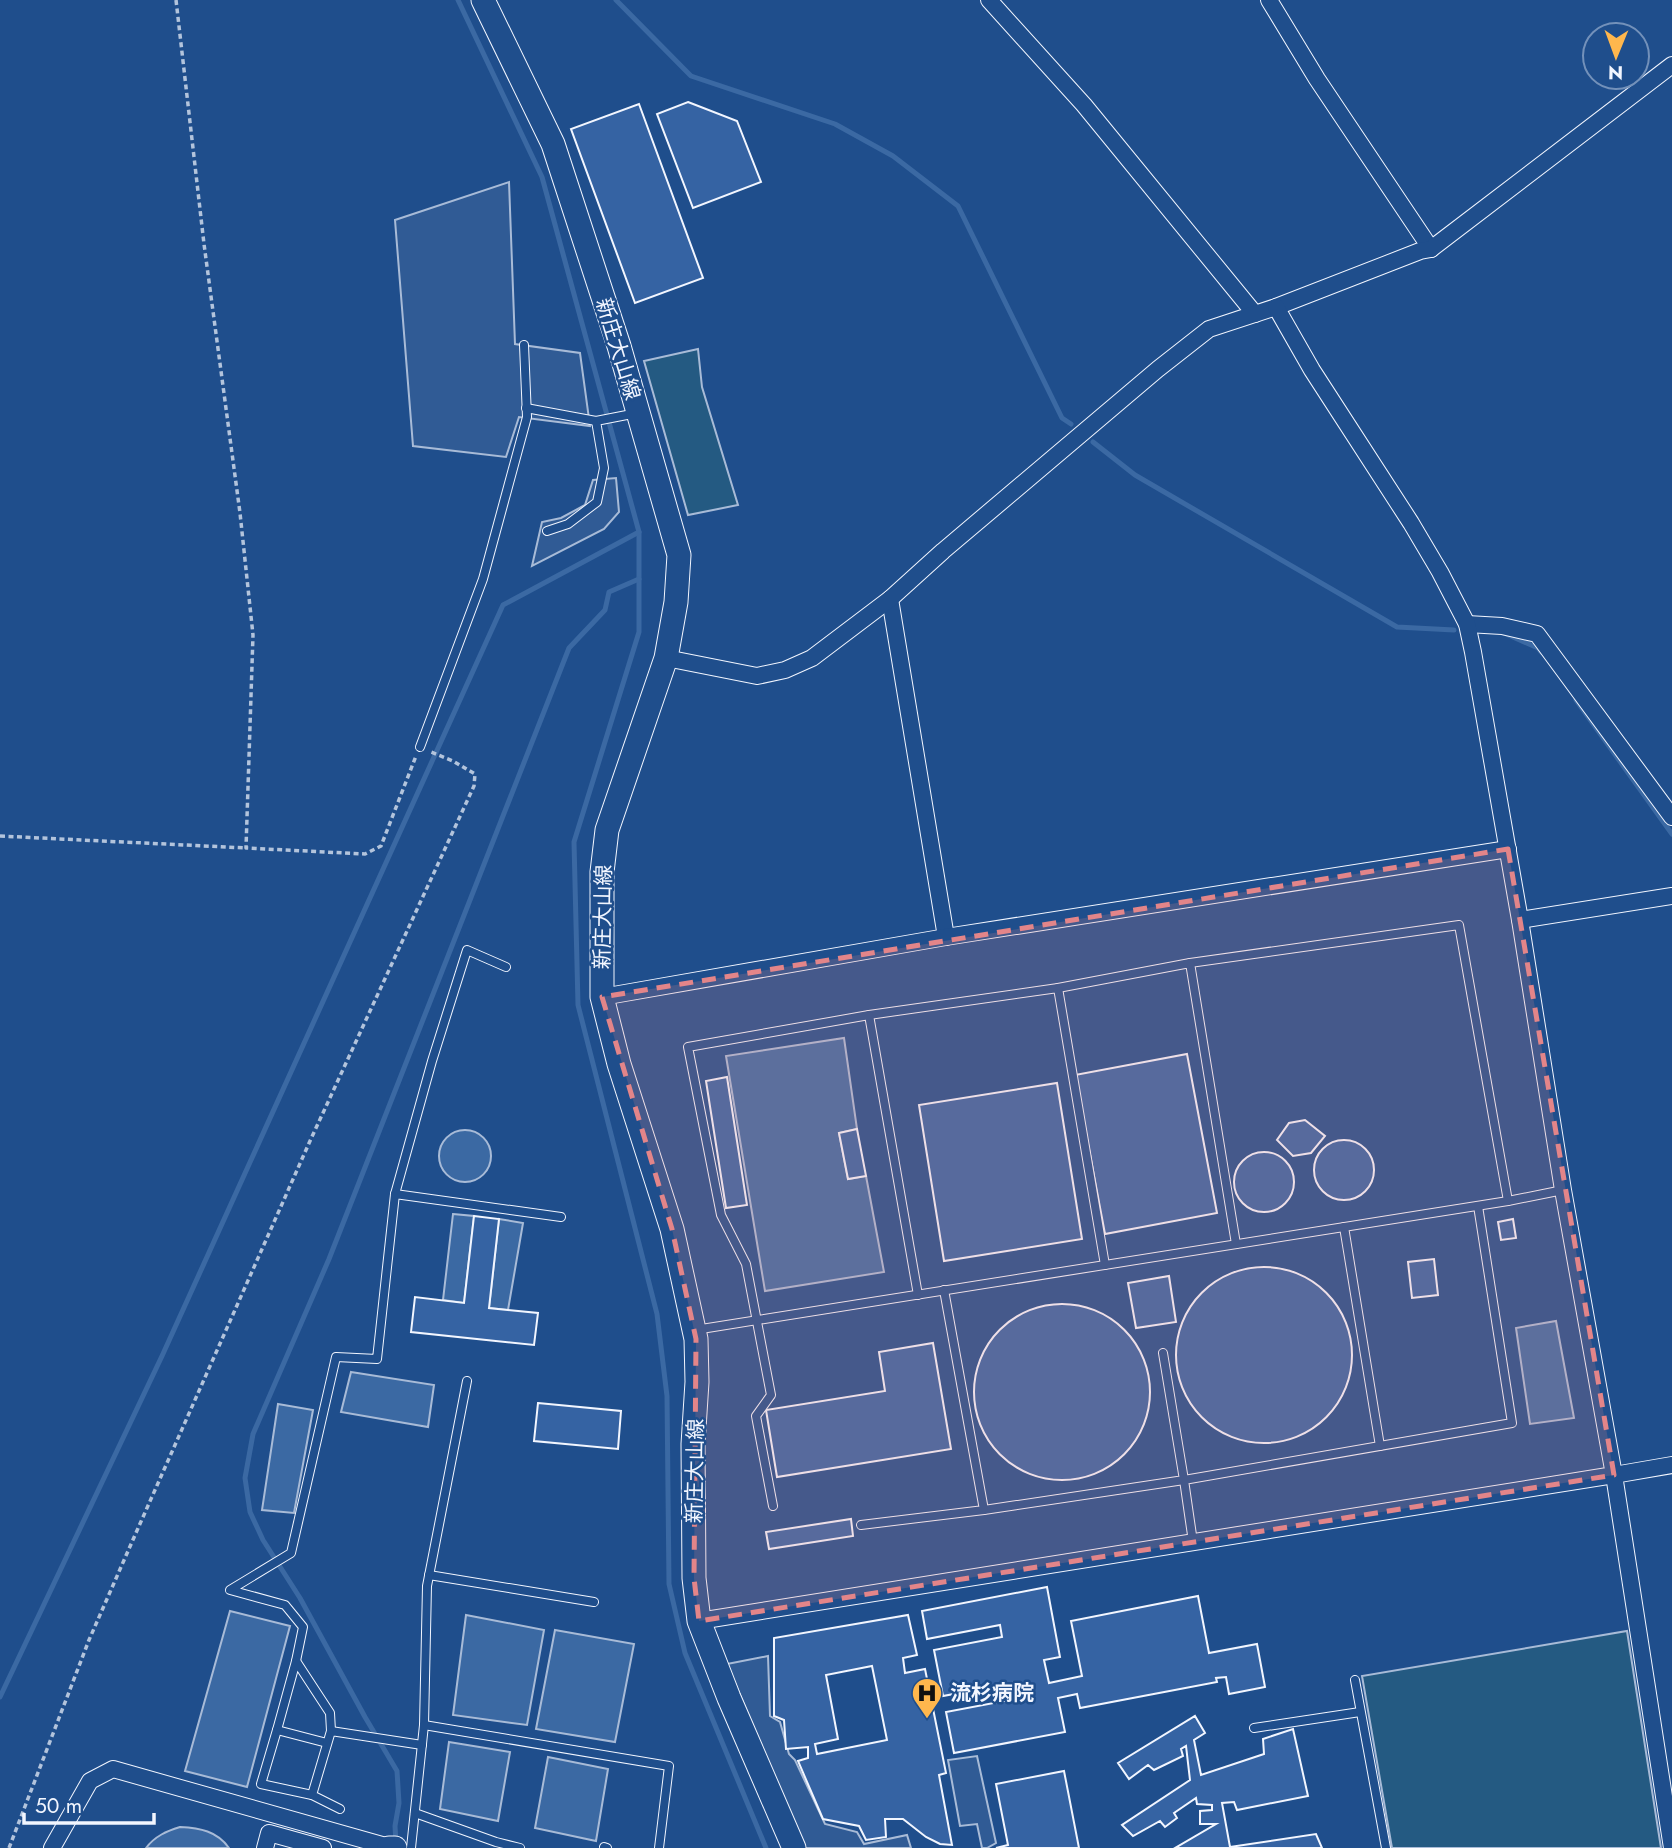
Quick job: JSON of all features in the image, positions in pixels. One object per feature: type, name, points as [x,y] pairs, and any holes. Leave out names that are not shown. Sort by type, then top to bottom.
[{"type":"main road","name":"新庄大山線","points":[[482,0],[553,144],[618,346],[679,555],[676,603],[666,659],[607,830],[602,872],[602,997],[619,1065],[671,1228],[696,1339],[694,1578],[699,1621],[794,1848]]},
{"type":"street","points":[[989,0],[1084,105],[1255,314]]},
{"type":"street","points":[[1269,0],[1317,79],[1431,249]]},
{"type":"street","points":[[666,659],[757,676],[785,670],[812,659],[890,599],[1168,361],[1209,330],[1431,249],[1672,65]]},
{"type":"street","points":[[1276,307],[1312,370],[1411,523],[1467,624],[1474,652],[1563,1190],[1614,1475],[1672,1848]]},
{"type":"street","points":[[890,599],[946,937]]},
{"type":"street","points":[[1467,624],[1502,626],[1537,634],[1672,817]]},
{"type":"street","points":[[602,997],[946,937],[1508,849]]},
{"type":"street","points":[[1520,919],[1672,896]]},
{"type":"street","points":[[699,1621],[1672,1465]]},
{"type":"street","points":[[52,1848],[90,1781],[113,1769],[396,1848]]},
{"type":"street","points":[[265,1848],[270,1833],[323,1848]]},
{"type":"lane","points":[[420,747],[483,579],[527,416],[524,345]]},
{"type":"lane","points":[[526,408],[596,421],[637,413]]},
{"type":"lane","points":[[547,531],[568,524],[597,502],[604,467],[596,421]]},
{"type":"lane","points":[[774,1506],[756,1416],[772,1395],[746,1264],[721,1215],[688,1047],[869,1015],[1058,988],[1189,963],[1460,925],[1508,1201]]},
{"type":"lane","points":[[340,1810],[312,1796],[261,1784],[303,1627],[285,1605],[230,1590],[291,1553],[336,1357],[377,1359],[395,1195],[432,1061],[467,950],[506,967]]},
{"type":"lane","points":[[1189,963],[1236,1244]]},
{"type":"lane","points":[[1058,988],[1105,1265]]},
{"type":"lane","points":[[869,1015],[918,1295]]},
{"type":"lane","points":[[694,1330],[1478,1206],[1563,1190]]},
{"type":"lane","points":[[395,1195],[562,1217]]},
{"type":"lane","points":[[860,1525],[984,1510],[1184,1480],[1511,1423],[1478,1206]]},
{"type":"lane","points":[[1344,1227],[1380,1446]]},
{"type":"lane","points":[[944,1290],[984,1510]]},
{"type":"lane","points":[[1163,1353],[1193,1542]]},
{"type":"lane","points":[[396,1848],[415,1813],[424,1725],[427,1586],[467,1381]]},
{"type":"lane","points":[[429,1576],[594,1602]]},
{"type":"lane","points":[[296,1661],[330,1713],[331,1731],[312,1796]]},
{"type":"lane","points":[[1354,1680],[1386,1848]]},
{"type":"lane","points":[[1254,1728],[1360,1712]]},
{"type":"lane","points":[[424,1725],[669,1766],[659,1848]]},
{"type":"lane","points":[[277,1730],[327,1743]]},
{"type":"lane","points":[[331,1731],[422,1745]]},
{"type":"lane","points":[[415,1813],[520,1848]]},
{"type":"path","points":[[176,0],[253,635],[246,848]]},
{"type":"path","points":[[0,836],[365,854],[380,846],[420,747],[475,774],[474,786],[310,1141],[89,1640],[9,1848]]},
{"type":"highlighted area","points":[[1508,849],[1614,1475],[699,1621],[694,1578],[696,1339],[672,1229],[602,997]]},
{"type":"shaded area","points":[[509,182],[515,344],[580,353],[590,426],[519,417],[506,457],[413,446],[395,220]]},
{"type":"shaded area","points":[[698,349],[702,387],[738,505],[688,515],[644,361]]},
{"type":"shaded area","points":[[616,478],[619,512],[604,529],[532,566],[542,522],[561,518],[585,505],[593,480]]},
{"type":"shaded area","points":[[844,1038],[857,1129],[839,1133],[848,1179],[866,1176],[884,1272],[765,1291],[726,1056]]},
{"type":"shaded area","points":[[465,1130],[475,1132],[483,1138],[489,1146],[489,1166],[483,1174],[475,1180],[465,1182],[455,1180],[447,1174],[441,1166],[439,1156],[441,1146],[447,1138],[455,1132]]},
{"type":"shaded area","points":[[453,1214],[474,1216],[464,1303],[443,1300]]},
{"type":"shaded area","points":[[499,1219],[523,1223],[508,1310],[489,1308]]},
{"type":"shaded area","points":[[1556,1321],[1574,1418],[1530,1424],[1516,1328]]},
{"type":"shaded area","points":[[351,1372],[434,1385],[428,1427],[341,1412]]},
{"type":"shaded area","points":[[278,1404],[313,1410],[294,1513],[262,1510]]},
{"type":"shaded area","points":[[230,1611],[290,1626],[247,1787],[185,1771]]},
{"type":"shaded area","points":[[466,1615],[544,1630],[527,1725],[453,1715]]},
{"type":"shaded area","points":[[555,1630],[634,1644],[615,1742],[536,1729]]},
{"type":"shaded area","points":[[1627,1631],[1661,1848],[1392,1848],[1362,1676]]},
{"type":"shaded area","points":[[768,1656],[770,1716],[780,1722],[789,1754],[795,1760],[825,1824],[857,1832],[864,1844],[907,1835],[911,1848],[804,1848],[727,1664]]},
{"type":"shaded area","points":[[449,1742],[510,1752],[498,1821],[440,1809]]},
{"type":"shaded area","points":[[977,1756],[996,1843],[987,1848],[982,1848],[977,1824],[960,1826],[948,1760]]},
{"type":"shaded area","points":[[548,1757],[608,1769],[596,1841],[535,1828]]},
{"type":"shaded area","points":[[180,1827],[208,1832],[229,1848],[146,1848],[162,1834]]},
{"type":"building","points":[[688,102],[737,121],[761,182],[693,208],[657,114]]},
{"type":"building","points":[[639,104],[703,278],[635,303],[571,129]]},
{"type":"building","points":[[1187,1054],[1217,1213],[1105,1234],[1075,1075]]},
{"type":"building","points":[[727,1077],[747,1205],[726,1208],[706,1081]]},
{"type":"building","points":[[1057,1083],[1082,1239],[944,1261],[919,1105]]},
{"type":"building","points":[[1305,1120],[1325,1136],[1311,1153],[1293,1156],[1277,1140],[1289,1123]]},
{"type":"building","points":[[857,1129],[866,1176],[848,1179],[839,1133]]},
{"type":"building","points":[[1338,1140],[1350,1140],[1369,1153],[1374,1170],[1372,1182],[1361,1195],[1350,1200],[1338,1200],[1319,1187],[1314,1176],[1314,1164],[1327,1145]]},
{"type":"building","points":[[1264,1152],[1285,1161],[1294,1182],[1285,1203],[1264,1212],[1243,1203],[1234,1182],[1243,1161]]},
{"type":"building","points":[[474,1216],[499,1219],[489,1308],[538,1313],[534,1345],[411,1332],[415,1297],[464,1303]]},
{"type":"building","points":[[1513,1219],[1516,1238],[1501,1240],[1498,1222]]},
{"type":"building","points":[[1434,1259],[1438,1295],[1412,1298],[1408,1262]]},
{"type":"building","points":[[1264,1267],[1298,1274],[1326,1293],[1345,1321],[1352,1355],[1345,1389],[1326,1417],[1298,1436],[1264,1443],[1230,1436],[1202,1417],[1183,1389],[1176,1355],[1183,1321],[1202,1293],[1230,1274]]},
{"type":"building","points":[[1169,1276],[1176,1322],[1136,1328],[1128,1283]]},
{"type":"building","points":[[1062,1304],[1096,1311],[1124,1330],[1143,1358],[1150,1392],[1143,1426],[1124,1454],[1096,1473],[1062,1480],[1028,1473],[1000,1454],[981,1426],[974,1392],[981,1358],[1000,1330],[1028,1311]]},
{"type":"building","points":[[933,1343],[951,1449],[777,1477],[766,1410],[885,1391],[879,1352]]},
{"type":"building","points":[[538,1403],[621,1411],[618,1449],[534,1441]]},
{"type":"building","points":[[851,1519],[853,1536],[769,1549],[766,1532]]},
{"type":"building","points":[[1047,1587],[1060,1657],[1044,1660],[1049,1683],[1082,1676],[1071,1621],[1198,1596],[1209,1653],[1257,1644],[1265,1687],[1229,1694],[1226,1677],[1216,1678],[1217,1682],[1080,1708],[1077,1694],[1058,1698],[1065,1732],[954,1753],[946,1712],[1015,1699],[1012,1683],[943,1696],[934,1650],[1002,1637],[1000,1625],[927,1639],[922,1611]]},
{"type":"building","points":[[908,1615],[917,1655],[903,1658],[905,1673],[925,1669],[946,1773],[939,1775],[952,1845],[940,1844],[926,1837],[903,1819],[885,1819],[886,1837],[866,1840],[859,1826],[823,1819],[798,1761],[808,1758],[808,1747],[786,1749],[784,1720],[774,1716],[774,1638]],"holes":[[[872,1666],[887,1740],[817,1754],[815,1744],[838,1739],[826,1675]]]},
{"type":"building","points":[[1195,1716],[1205,1733],[1194,1740],[1201,1775],[1264,1754],[1263,1739],[1293,1729],[1308,1796],[1237,1810],[1234,1802],[1222,1803],[1230,1847],[1316,1834],[1322,1848],[1175,1848],[1216,1824],[1200,1824],[1200,1811],[1212,1810],[1212,1805],[1197,1804],[1196,1798],[1174,1813],[1177,1818],[1165,1827],[1160,1821],[1133,1836],[1122,1825],[1190,1780],[1186,1746],[1181,1749],[1183,1756],[1154,1770],[1148,1765],[1129,1779],[1118,1763]]},
{"type":"building","points":[[1064,1771],[1079,1848],[996,1848],[1008,1845],[996,1784]]},
{"type":"waterway","points":[[458,0],[542,177],[639,532],[639,632],[574,842],[578,1005],[657,1314],[667,1396],[669,1584],[685,1653],[766,1848]]},
{"type":"waterway","points":[[616,0],[691,76],[835,124],[893,156],[958,206],[1062,418],[1071,424]]},
{"type":"waterway","points":[[1093,442],[1135,475],[1397,627],[1454,630]]},
{"type":"waterway","points":[[0,1697],[162,1356],[503,605],[639,532]]},
{"type":"waterway","points":[[396,1843],[395,1826],[399,1803],[397,1771],[300,1598],[263,1540],[250,1512],[245,1478],[253,1434],[329,1259],[569,648],[605,610],[609,592],[639,579]]},
{"type":"waterway","points":[[1504,633],[1538,648],[1541,652]]},
{"type":"waterway","points":[[1576,700],[1672,834]]},
{"type":"place","name":"流杉病院","points":[[927,1720]]}]
